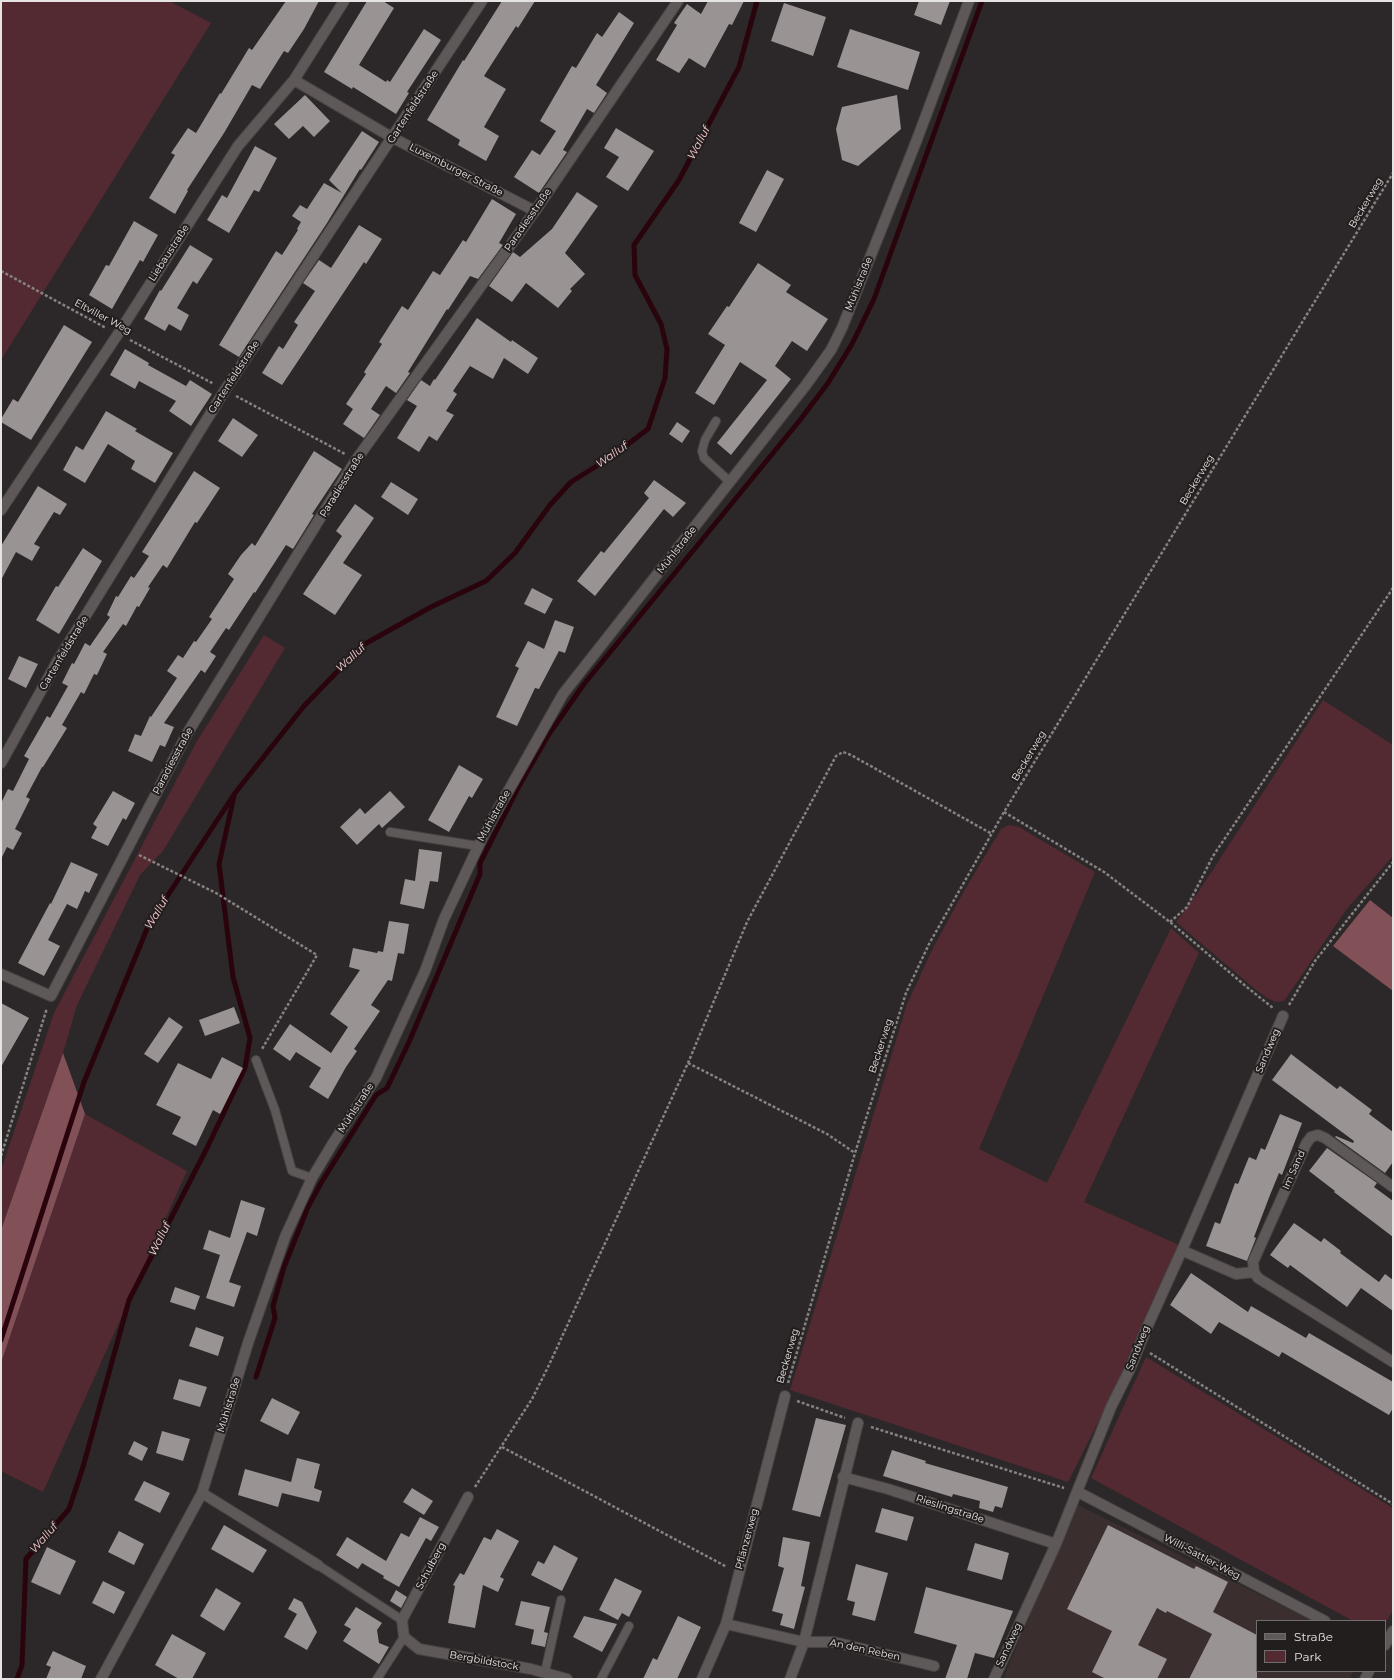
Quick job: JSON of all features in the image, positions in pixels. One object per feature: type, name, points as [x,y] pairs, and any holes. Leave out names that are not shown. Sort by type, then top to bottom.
[{"type":"street","name":"Liebaustraße","points":[[1,510],[118,334],[238,146],[294,80],[344,1]]},
{"type":"street","name":"Gartenfeldstraße","points":[[1,763],[57,662],[225,390],[393,138],[482,1]]},
{"type":"street","name":"Paradiesstraße","points":[[51,996],[188,732],[356,460],[535,211],[678,1]]},
{"type":"street","name":"Mühlstraße","points":[[101,1679],[202,1493],[248,1343],[285,1237],[312,1178],[376,1078],[425,971],[444,919],[478,846],[563,694],[806,385],[831,350],[842,328],[913,150],[969,1]]},
{"type":"street","name":"Luxemburger Straße","points":[[294,80],[393,138],[535,211]]},
{"type":"street","points":[[1,974],[51,996]]},
{"type":"street","name":"Sandweg","points":[[994,1679],[1056,1544],[1111,1407],[1182,1250],[1283,1016]]},
{"type":"street","name":"Im Sand","points":[[1254,1272],[1253,1262],[1306,1144],[1311,1137],[1318,1135],[1325,1138],[1393,1188]]},
{"type":"street","points":[[1188,1253],[1236,1274],[1254,1272],[1258,1278],[1393,1362]]},
{"type":"street","name":"Pflänzerweg","points":[[702,1679],[726,1624],[785,1396]]},
{"type":"street","points":[[790,1679],[804,1642],[843,1477],[858,1423]]},
{"type":"street","name":"Rieslingstraße","points":[[843,1477],[888,1489],[1056,1544]]},
{"type":"street","name":"Willi-Sattler-Weg","points":[[1078,1492],[1323,1620]]},
{"type":"street","points":[[202,1493],[318,1565]]},
{"type":"street","name":"Schulberg","points":[[402,1620],[468,1497]]},
{"type":"street","points":[[402,1620],[404,1637]]},
{"type":"street","name":"An den Reben","points":[[726,1624],[804,1642],[834,1642],[934,1666]]},
{"type":"street","points":[[1386,1643],[1393,1631]]},
{"type":"street","name":"Bergbildstock","points":[[404,1637],[419,1649],[530,1674],[545,1672],[568,1679]]},
{"type":"lane","points":[[716,421],[705,440],[702,451],[704,458],[730,482]]},
{"type":"lane","points":[[390,832],[478,846]]},
{"type":"lane","points":[[256,1060],[275,1110],[292,1171],[312,1178]]},
{"type":"lane","points":[[318,1565],[402,1620]]},
{"type":"lane","points":[[545,1672],[561,1600]]},
{"type":"lane","points":[[601,1679],[629,1626]]},
{"type":"lane","points":[[377,1679],[404,1637]]},
{"type":"path","name":"Beckerweg","points":[[785,1396],[855,1152],[906,992],[929,944],[1004,812],[1393,173]]},
{"type":"path","name":"Eltviller Weg","points":[[1,271],[118,334],[199,375]]},
{"type":"path","points":[[225,390],[332,446]]},
{"type":"path","points":[[1170,922],[1187,907],[1213,856],[1393,588]]},
{"type":"path","points":[[468,1497],[532,1399],[549,1365],[688,1063],[747,922],[836,756],[843,752],[851,755],[992,834]]},
{"type":"path","points":[[1004,812],[1104,872],[1170,922],[1283,1016],[1315,961],[1393,862]]},
{"type":"path","points":[[128,849],[216,894],[317,955],[256,1060]]},
{"type":"path","points":[[1,1156],[51,996]]},
{"type":"path","points":[[688,1063],[827,1134],[855,1152]]},
{"type":"path","points":[[1139,1346],[1393,1504]]},
{"type":"path","points":[[785,1396],[858,1423],[1078,1492]]},
{"type":"path","points":[[502,1447],[725,1567],[739,1569]]},
{"type":"shaded area","points":[[1370,900],[1393,918],[1393,991],[1333,946]]},
{"type":"shaded area","points":[[63,1053],[85,1114],[1,1363],[1,1230]]},
{"type":"shaded area","points":[[1076,1504],[1311,1620],[1256,1620],[1256,1672],[1353,1672],[1349,1679],[1003,1679]]},
{"type":"green space","points":[[1,1],[169,1],[211,23],[1,360]]},
{"type":"green space","points":[[264,635],[285,648],[163,851],[140,875],[77,1005],[63,1053],[1,1230],[1,1170],[54,1013],[197,741]]},
{"type":"green space","points":[[1323,700],[1393,745],[1393,856],[1346,910],[1284,1001],[1276,1002],[1267,998],[1255,989],[1176,922],[1199,891]]},
{"type":"green space","points":[[1009,825],[1019,827],[1095,872],[979,1149],[1047,1183],[1171,928],[1199,953],[1084,1202],[1179,1245],[1117,1385],[1068,1482],[790,1390],[907,1004],[933,948],[964,891],[1001,829]]},
{"type":"green space","points":[[85,1114],[187,1171],[43,1492],[1,1471],[1,1363]]},
{"type":"green space","points":[[1146,1357],[1393,1508],[1393,1610],[1386,1622],[1386,1620],[1351,1620],[1091,1478]]},
{"type":"building","points":[[286,1],[319,1],[304,29],[288,53],[284,51],[260,89],[252,85],[224,133],[187,190],[188,191],[175,214],[149,198],[175,155],[171,153],[188,128],[196,133],[249,48],[252,50]]},
{"type":"building","points":[[367,1],[383,1],[394,8],[359,65],[386,82],[387,80],[390,82],[424,29],[441,40],[407,92],[409,93],[396,114],[353,87],[352,89],[324,72]]},
{"type":"building","points":[[502,1],[535,1],[518,28],[516,26],[484,76],[506,89],[484,127],[499,136],[486,161],[458,145],[460,140],[427,120],[463,60],[464,61]]},
{"type":"building","points":[[708,1],[744,1],[732,25],[729,24],[705,68],[689,58],[679,73],[656,60],[677,25],[674,23],[687,4],[701,14]]},
{"type":"building","points":[[919,1],[950,1],[941,25],[914,15]]},
{"type":"building","points":[[784,3],[826,17],[813,56],[771,41]]},
{"type":"building","points":[[619,12],[634,23],[596,85],[607,93],[594,113],[587,109],[563,150],[567,152],[539,193],[514,177],[532,150],[540,155],[556,131],[540,121],[572,66],[576,68],[597,33],[602,37]]},
{"type":"building","points":[[850,29],[920,52],[908,90],[837,67]]},
{"type":"building","points":[[305,95],[330,121],[314,137],[303,126],[289,139],[274,124]]},
{"type":"building","points":[[897,95],[901,129],[858,166],[842,160],[836,129],[842,107]]},
{"type":"building","points":[[616,128],[654,151],[628,191],[606,177],[619,157],[604,148]]},
{"type":"building","points":[[362,131],[379,142],[239,357],[219,345],[276,251],[282,255],[298,230],[297,229],[301,222],[292,216],[300,205],[307,209],[324,183],[342,193],[329,180]]},
{"type":"building","points":[[255,146],[277,158],[259,192],[254,190],[229,233],[207,220],[222,195],[227,198]]},
{"type":"building","points":[[767,170],[784,179],[756,232],[739,223]]},
{"type":"building","points":[[577,192],[598,206],[565,253],[585,274],[570,289],[572,291],[558,308],[526,283],[512,302],[489,286],[513,252],[520,257],[552,229]]},
{"type":"building","points":[[492,199],[516,214],[499,243],[503,245],[478,279],[470,276],[448,310],[447,309],[408,372],[410,373],[396,393],[386,386],[371,409],[380,415],[364,438],[343,424],[353,409],[346,404],[366,374],[364,372],[382,344],[379,342],[402,306],[408,310],[433,271],[440,275],[463,240],[466,242]]},
{"type":"building","points":[[134,221],[158,235],[143,262],[140,260],[112,309],[89,295],[106,265],[109,266]]},
{"type":"building","points":[[359,225],[382,239],[366,264],[364,262],[282,385],[262,373],[279,346],[283,349],[298,325],[294,322],[315,291],[303,283],[319,260],[331,268]]},
{"type":"building","points":[[190,245],[213,259],[197,284],[193,281],[177,308],[189,315],[181,331],[169,324],[165,331],[144,319],[160,290],[161,291]]},
{"type":"building","points":[[758,263],[791,285],[786,292],[828,319],[807,351],[792,341],[775,366],[791,379],[731,455],[717,443],[767,380],[740,362],[714,405],[695,393],[725,345],[708,334],[727,306],[729,307]]},
{"type":"building","points":[[477,318],[511,342],[512,340],[538,358],[528,374],[504,358],[493,379],[470,366],[453,391],[457,394],[446,411],[454,415],[437,441],[429,436],[419,452],[397,438],[417,406],[407,400],[421,380],[430,386]]},
{"type":"building","points":[[64,325],[92,342],[31,440],[1,422],[1,419],[13,399],[18,402]]},
{"type":"building","points":[[125,349],[149,363],[148,365],[186,386],[190,380],[212,394],[191,426],[169,411],[176,401],[139,381],[135,389],[110,375]]},
{"type":"building","points":[[106,411],[137,429],[135,431],[173,453],[155,483],[131,469],[135,461],[108,444],[85,483],[63,470],[76,446],[83,450]]},
{"type":"building","points":[[233,418],[258,435],[242,457],[218,441]]},
{"type":"building","points":[[677,422],[690,431],[682,443],[669,434]]},
{"type":"building","points":[[314,451],[342,469],[312,514],[314,515],[293,549],[286,545],[229,630],[226,628],[210,652],[216,656],[205,673],[201,670],[164,723],[174,727],[165,747],[160,745],[152,762],[128,751],[135,734],[141,736],[150,716],[151,717],[177,678],[167,671],[178,655],[183,658],[194,641],[196,642],[212,619],[209,617],[234,579],[228,574],[241,555],[252,543],[255,546]]},
{"type":"building","points":[[194,471],[220,488],[197,523],[195,522],[167,568],[163,565],[148,587],[150,588],[139,607],[137,606],[126,626],[123,624],[103,652],[107,654],[97,675],[94,674],[84,694],[81,692],[62,725],[67,728],[42,767],[26,797],[30,799],[15,829],[22,833],[13,850],[7,847],[1,859],[1,803],[8,789],[13,791],[29,759],[24,756],[47,716],[50,718],[68,686],[62,683],[72,663],[74,664],[85,643],[90,646],[110,617],[107,615],[116,596],[118,597],[131,576],[134,578],[149,556],[142,552]]},
{"type":"building","points":[[654,480],[686,503],[673,517],[664,509],[595,596],[577,581],[601,551],[604,553],[649,498],[644,493]]},
{"type":"building","points":[[391,482],[418,499],[408,515],[381,497]]},
{"type":"building","points":[[38,486],[67,504],[60,515],[54,512],[34,544],[40,547],[32,561],[16,552],[1,580],[1,546]]},
{"type":"building","points":[[355,504],[374,518],[343,563],[362,575],[335,615],[303,594],[342,536],[336,531]]},
{"type":"building","points":[[83,548],[102,561],[59,634],[36,620],[56,586],[58,587]]},
{"type":"building","points":[[532,588],[553,599],[545,614],[524,604]]},
{"type":"building","points":[[555,620],[574,627],[565,653],[559,651],[539,689],[535,688],[517,726],[496,717],[519,668],[515,666],[528,641],[544,649]]},
{"type":"building","points":[[19,656],[38,664],[26,688],[8,679]]},
{"type":"building","points":[[459,765],[483,779],[472,798],[469,796],[449,832],[428,820]]},
{"type":"building","points":[[113,791],[135,803],[126,820],[123,818],[108,846],[91,838],[97,827],[93,824]]},
{"type":"building","points":[[390,791],[405,807],[382,828],[379,824],[357,845],[340,827],[360,808],[365,814]]},
{"type":"building","points":[[419,849],[442,852],[438,882],[430,881],[424,909],[400,904],[405,879],[415,881]]},
{"type":"building","points":[[71,862],[98,874],[89,893],[85,891],[77,909],[67,904],[48,940],[60,946],[44,976],[18,963],[50,903],[51,904]]},
{"type":"building","points":[[389,921],[409,924],[404,954],[398,953],[392,981],[388,980],[371,1005],[380,1011],[354,1049],[357,1051],[328,1099],[309,1087],[321,1068],[296,1052],[290,1061],[273,1049],[290,1024],[331,1053],[348,1027],[330,1014],[360,970],[349,967],[353,948],[377,953],[378,951],[383,952]]},
{"type":"building","points":[[1,1003],[29,1018],[1,1067]]},
{"type":"building","points":[[234,1007],[240,1023],[205,1036],[199,1020]]},
{"type":"building","points":[[169,1017],[183,1027],[158,1063],[144,1054]]},
{"type":"building","points":[[1291,1054],[1337,1089],[1340,1086],[1372,1110],[1369,1114],[1393,1132],[1393,1162],[1385,1173],[1335,1137],[1336,1136],[1353,1143],[1354,1141],[1272,1080]]},
{"type":"building","points":[[222,1057],[243,1068],[220,1114],[213,1110],[196,1146],[172,1134],[181,1117],[156,1105],[178,1063],[211,1079]]},
{"type":"building","points":[[1280,1114],[1302,1123],[1282,1175],[1279,1173],[1270,1195],[1254,1237],[1256,1238],[1247,1261],[1206,1246],[1215,1222],[1220,1224],[1235,1183],[1238,1184],[1249,1157],[1256,1160],[1261,1148],[1265,1150]]},
{"type":"building","points":[[1327,1148],[1377,1183],[1374,1187],[1393,1201],[1393,1237],[1309,1171]]},
{"type":"building","points":[[241,1200],[265,1208],[257,1236],[247,1232],[229,1282],[241,1286],[234,1307],[206,1298],[220,1255],[203,1249],[209,1230],[230,1238]]},
{"type":"building","points":[[1294,1223],[1321,1242],[1324,1238],[1341,1251],[1340,1253],[1379,1282],[1385,1274],[1393,1280],[1393,1311],[1361,1288],[1347,1307],[1290,1265],[1288,1268],[1270,1255]]},
{"type":"building","points":[[1191,1273],[1248,1312],[1251,1306],[1306,1338],[1309,1333],[1393,1382],[1393,1408],[1389,1415],[1282,1352],[1279,1357],[1219,1322],[1211,1334],[1170,1305]]},
{"type":"building","points":[[175,1287],[200,1296],[195,1310],[170,1302]]},
{"type":"building","points":[[196,1327],[224,1337],[218,1356],[189,1346]]},
{"type":"building","points":[[179,1379],[207,1387],[200,1407],[173,1399]]},
{"type":"building","points":[[272,1398],[300,1412],[288,1435],[260,1421]]},
{"type":"building","points":[[816,1418],[846,1425],[820,1517],[792,1510]]},
{"type":"building","points":[[162,1431],[190,1439],[183,1461],[156,1453]]},
{"type":"building","points":[[134,1441],[148,1448],[142,1461],[128,1454]]},
{"type":"building","points":[[892,1450],[926,1461],[925,1463],[1008,1487],[1002,1508],[995,1506],[993,1512],[979,1508],[980,1501],[953,1494],[952,1497],[883,1476]]},
{"type":"building","points":[[297,1458],[320,1464],[314,1488],[322,1491],[319,1502],[282,1493],[278,1507],[238,1495],[245,1469],[291,1482]]},
{"type":"building","points":[[144,1481],[170,1493],[160,1513],[134,1500]]},
{"type":"building","points":[[412,1488],[433,1501],[424,1515],[403,1502]]},
{"type":"building","points":[[882,1508],[914,1517],[907,1541],[875,1532]]},
{"type":"building","points":[[420,1517],[439,1527],[431,1541],[426,1538],[399,1587],[362,1563],[358,1569],[336,1555],[347,1537],[386,1561],[401,1533],[409,1537]]},
{"type":"building","points":[[224,1525],[267,1550],[253,1573],[211,1549]]},
{"type":"building","points":[[1108,1525],[1194,1569],[1196,1566],[1228,1582],[1213,1612],[1256,1634],[1257,1679],[1189,1679],[1212,1634],[1167,1611],[1166,1613],[1157,1608],[1138,1645],[1167,1659],[1157,1679],[1106,1679],[1092,1672],[1112,1631],[1067,1609]]},
{"type":"building","points":[[497,1529],[519,1541],[500,1577],[504,1579],[498,1592],[483,1585],[475,1628],[448,1623],[455,1586],[453,1585],[460,1573],[464,1575],[484,1537],[491,1540]]},
{"type":"building","points":[[119,1531],[144,1544],[134,1565],[108,1552]]},
{"type":"building","points":[[783,1537],[810,1542],[801,1586],[805,1587],[794,1629],[780,1625],[783,1614],[772,1611],[784,1568],[778,1566]]},
{"type":"building","points":[[975,1543],[1009,1553],[1002,1580],[967,1570]]},
{"type":"building","points":[[554,1545],[578,1558],[562,1591],[531,1575],[538,1561],[544,1564]]},
{"type":"building","points":[[47,1547],[76,1561],[60,1595],[31,1582]]},
{"type":"building","points":[[856,1564],[888,1573],[875,1621],[852,1615],[855,1602],[847,1600]]},
{"type":"building","points":[[615,1578],[642,1591],[629,1617],[622,1613],[618,1620],[599,1610]]},
{"type":"building","points":[[103,1581],[125,1592],[114,1614],[92,1603]]},
{"type":"building","points":[[926,1587],[1013,1611],[994,1658],[975,1653],[967,1679],[945,1679],[957,1645],[914,1633]]},
{"type":"building","points":[[216,1588],[241,1603],[224,1631],[200,1616]]},
{"type":"building","points":[[396,1590],[407,1597],[401,1608],[390,1601]]},
{"type":"building","points":[[294,1598],[302,1602],[317,1632],[307,1650],[284,1637],[297,1614],[288,1609]]},
{"type":"building","points":[[521,1601],[550,1607],[544,1632],[548,1633],[545,1647],[531,1644],[535,1630],[515,1625]]},
{"type":"building","points":[[356,1607],[382,1623],[377,1630],[379,1643],[389,1647],[379,1664],[343,1641],[351,1629],[344,1625]]},
{"type":"building","points":[[584,1616],[617,1624],[602,1652],[573,1637]]},
{"type":"building","points":[[678,1616],[701,1627],[677,1679],[643,1679],[653,1658],[657,1660]]},
{"type":"building","points":[[172,1634],[206,1653],[192,1679],[179,1679],[155,1665]]},
{"type":"building","points":[[53,1651],[86,1666],[81,1679],[46,1679],[51,1667],[46,1665]]},
{"type":"waterway","name":"Walluf","points":[[1,1340],[84,1082],[149,924],[235,793],[304,706],[363,645],[431,607],[486,581],[515,553],[550,505],[571,482],[611,457],[648,429],[665,378],[667,349],[661,324],[635,275],[634,245],[679,180],[739,67],[757,1]]},
{"type":"waterway","points":[[256,1377],[275,1318],[273,1306],[284,1267],[308,1207],[321,1183],[376,1095],[387,1088],[409,1042],[480,874],[480,863],[519,786],[549,734],[584,684],[800,420],[828,383],[852,344],[874,299],[982,1]]},
{"type":"waterway","name":"Walluf","points":[[17,1679],[22,1665],[26,1559],[69,1509],[83,1467],[129,1300],[207,1148],[245,1068],[250,1038],[233,977],[219,864],[234,796]]}]
